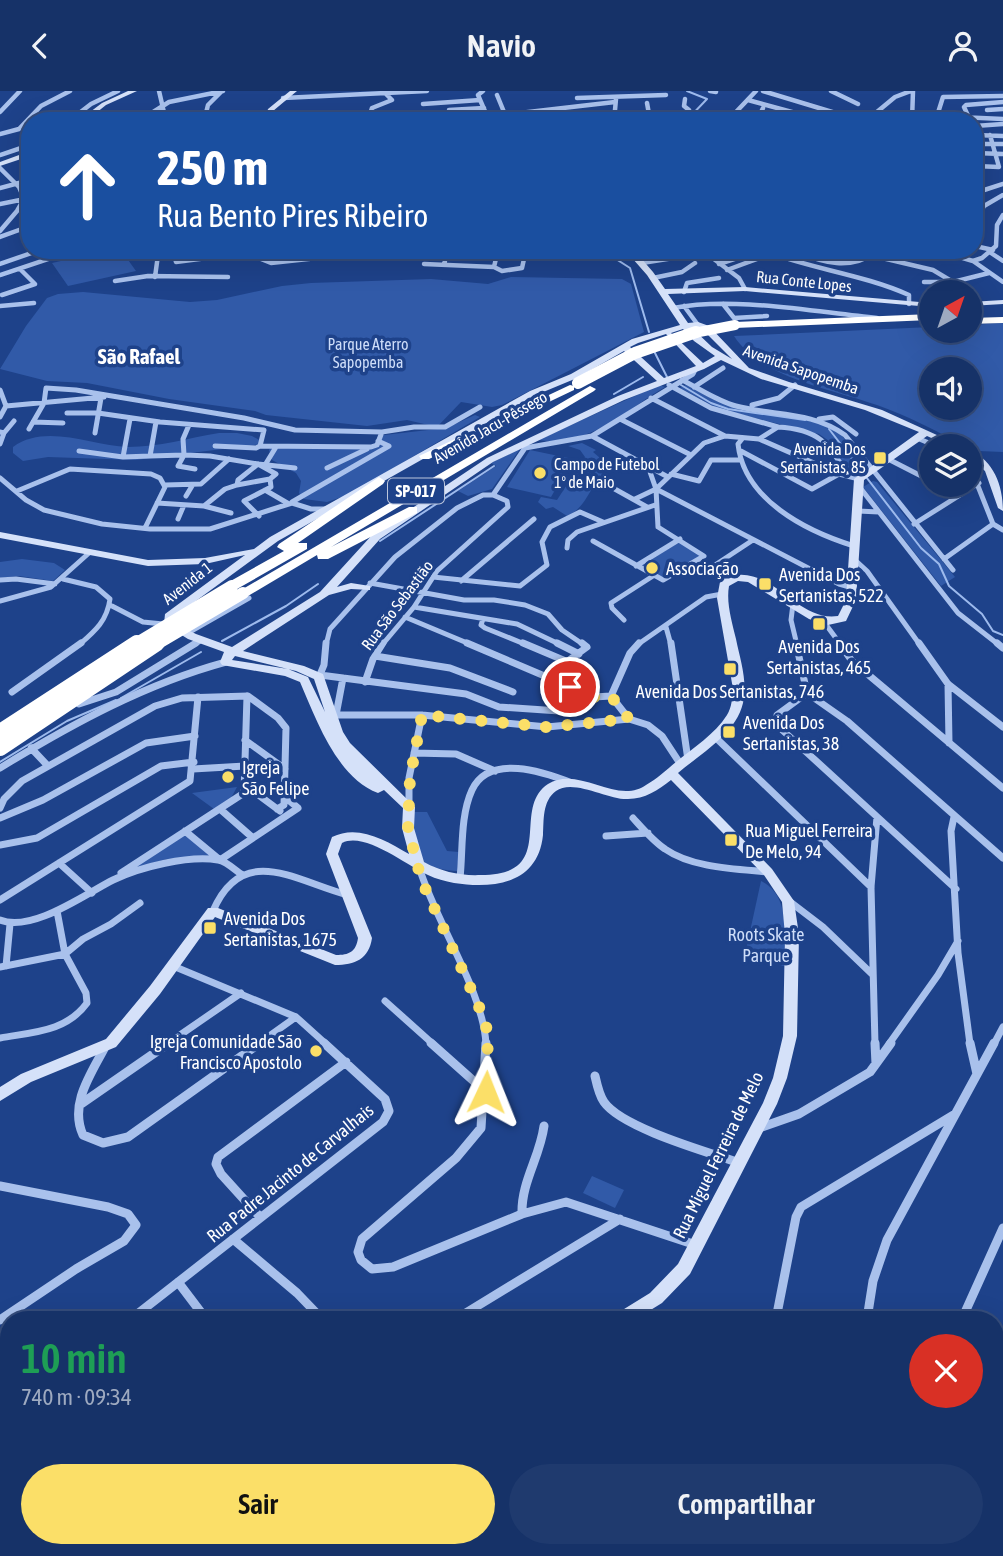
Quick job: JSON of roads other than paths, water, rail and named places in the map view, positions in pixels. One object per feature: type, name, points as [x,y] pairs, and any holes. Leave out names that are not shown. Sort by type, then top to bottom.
[{"type":"highway","points":[[982,315],[1003,314]]},
{"type":"highway","name":"Avenida Jacu-Pêssego","points":[[0,748],[158,643],[241,592],[255,579],[582,387],[638,360],[660,350],[767,320],[919,317]]},
{"type":"highway","points":[[982,321],[1003,320]]},
{"type":"highway","name":"Avenida Jacu-Pêssego","points":[[736,329],[919,323]]},
{"type":"highway","points":[[425,456],[582,387],[583,398],[490,460]]},
{"type":"highway","points":[[255,579],[280,550],[379,481]]},
{"type":"highway","points":[[255,579],[364,537],[413,510]]},
{"type":"highway","name":"Avenida Jacu-Pêssego","points":[[0,732],[124,651],[241,592]]},
{"type":"main road","points":[[93,112],[104,104],[135,91]]},
{"type":"main road","points":[[270,112],[294,91]]},
{"type":"main road","points":[[0,166],[21,157]]},
{"type":"main road","name":"Avenida Sapopemba","points":[[638,259],[667,294],[685,327],[720,357],[877,411],[920,434]]},
{"type":"main road","name":"Rua Conte Lopes","points":[[667,294],[744,289],[919,304]]},
{"type":"main road","points":[[982,303],[1003,301]]},
{"type":"main road","points":[[656,335],[671,321],[673,309]]},
{"type":"main road","points":[[685,327],[698,325],[706,328],[746,368]]},
{"type":"main road","name":"Avenida 1","points":[[229,656],[169,624],[168,619],[172,612],[237,559],[264,546],[311,514],[330,509],[525,397],[581,373],[624,346],[685,327]]},
{"type":"main road","points":[[656,335],[674,338],[698,368]]},
{"type":"main road","points":[[624,346],[673,382]]},
{"type":"main road","points":[[229,656],[324,594],[376,537],[490,460],[614,401],[673,382],[720,357]]},
{"type":"main road","points":[[0,1095],[26,1078],[105,1047],[122,1032],[213,911],[319,955],[345,961],[359,955],[365,942],[332,854],[335,843],[343,837],[355,835],[370,839],[419,867],[440,874],[460,878],[498,879],[526,865],[536,848],[544,795],[554,786],[573,783],[627,796],[645,792],[715,737],[732,719],[740,699],[722,594],[724,584],[728,580],[740,578],[757,583],[824,622],[838,621],[845,615],[861,477],[919,437]]},
{"type":"main road","points":[[982,464],[989,470],[1003,508]]},
{"type":"main road","points":[[0,535],[157,564],[237,559]]},
{"type":"main road","points":[[344,571],[348,579],[365,586]]},
{"type":"main road","points":[[324,594],[365,586]]},
{"type":"main road","points":[[229,656],[303,667],[320,676],[330,715],[332,740],[343,758],[359,775],[408,810],[408,828],[419,867]]},
{"type":"main road","points":[[229,656],[300,677],[330,715]]},
{"type":"main road","name":"Rua Miguel Ferreira de Melo","points":[[634,1311],[677,1279],[697,1245],[770,1104],[790,1036],[792,935],[788,901],[768,872],[680,766]]},
{"type":"street","points":[[0,112],[19,92],[25,91]]},
{"type":"street","points":[[34,112],[70,91]]},
{"type":"street","points":[[81,112],[118,91]]},
{"type":"street","points":[[159,91],[164,112]]},
{"type":"street","points":[[152,112],[162,105],[223,91]]},
{"type":"street","points":[[206,112],[208,105],[223,91]]},
{"type":"street","points":[[283,98],[427,91]]},
{"type":"street","points":[[423,104],[479,97],[483,91]]},
{"type":"street","points":[[710,91],[716,92]]},
{"type":"street","points":[[736,112],[756,91]]},
{"type":"street","points":[[763,91],[832,112]]},
{"type":"street","points":[[831,91],[858,104]]},
{"type":"street","points":[[876,112],[895,97],[912,91],[912,112]]},
{"type":"street","points":[[371,112],[372,108],[392,100],[385,93]]},
{"type":"street","points":[[614,112],[617,93]]},
{"type":"street","points":[[577,98],[617,93],[666,95]]},
{"type":"street","points":[[497,95],[505,112]]},
{"type":"street","points":[[938,112],[943,97],[1003,96]]},
{"type":"street","points":[[479,97],[486,112]]},
{"type":"street","points":[[685,99],[684,106],[689,110],[687,112]]},
{"type":"street","points":[[748,100],[788,112]]},
{"type":"street","points":[[966,112],[966,105],[1003,102]]},
{"type":"street","points":[[519,112],[615,103]]},
{"type":"street","points":[[544,112],[615,103]]},
{"type":"street","points":[[647,103],[648,112]]},
{"type":"street","points":[[449,110],[484,108]]},
{"type":"street","points":[[761,112],[763,108]]},
{"type":"street","points":[[817,112],[818,108]]},
{"type":"street","points":[[987,110],[1003,109]]},
{"type":"street","points":[[983,119],[1003,119]]},
{"type":"street","points":[[0,133],[15,130],[21,124]]},
{"type":"street","points":[[983,129],[1003,124]]},
{"type":"street","points":[[983,133],[1003,135]]},
{"type":"street","points":[[983,166],[999,167],[990,135]]},
{"type":"street","points":[[983,144],[1003,144]]},
{"type":"street","points":[[0,155],[21,148]]},
{"type":"street","points":[[983,153],[1003,154]]},
{"type":"street","points":[[0,166],[21,188]]},
{"type":"street","points":[[0,188],[21,183]]},
{"type":"street","points":[[983,190],[1003,184]]},
{"type":"street","points":[[983,209],[1003,195]]},
{"type":"street","points":[[0,204],[21,200]]},
{"type":"street","points":[[0,230],[21,207]]},
{"type":"street","points":[[983,256],[992,251],[997,242],[1000,233],[997,225],[1003,215]]},
{"type":"street","points":[[0,237],[21,229]]},
{"type":"street","points":[[983,248],[992,251],[1003,261]]},
{"type":"street","points":[[0,264],[21,257]]},
{"type":"street","points":[[0,275],[51,259]]},
{"type":"street","points":[[155,277],[159,259]]},
{"type":"street","points":[[174,259],[175,262],[198,259]]},
{"type":"street","points":[[264,259],[274,263],[299,259]]},
{"type":"street","points":[[444,265],[445,259]]},
{"type":"street","points":[[494,267],[496,259]]},
{"type":"street","points":[[424,264],[494,267],[502,271],[520,270],[523,259]]},
{"type":"street","points":[[642,263],[667,259]]},
{"type":"street","points":[[713,259],[742,281],[744,289]]},
{"type":"street","points":[[719,264],[734,259]]},
{"type":"street","points":[[727,270],[757,259]]},
{"type":"street","points":[[784,259],[806,267],[889,285],[909,295],[909,304]]},
{"type":"street","points":[[817,259],[833,265],[855,263],[865,259]]},
{"type":"street","points":[[885,259],[933,270],[950,280]]},
{"type":"street","points":[[966,259],[1003,282]]},
{"type":"street","points":[[973,261],[977,259]]},
{"type":"street","points":[[653,278],[682,272],[695,263]]},
{"type":"street","points":[[2,295],[36,284],[21,270]]},
{"type":"street","points":[[961,280],[989,273]]},
{"type":"street","points":[[115,281],[155,277],[228,277]]},
{"type":"street","points":[[684,292],[684,286],[690,282],[719,278]]},
{"type":"street","points":[[0,306],[34,303]]},
{"type":"street","points":[[673,309],[723,304],[881,319]]},
{"type":"street","points":[[723,304],[734,318],[767,320],[766,309]]},
{"type":"street","points":[[684,306],[698,325]]},
{"type":"street","points":[[694,387],[723,368]]},
{"type":"street","points":[[673,382],[711,408],[778,427],[810,431],[824,438],[861,477],[914,524],[953,571]]},
{"type":"street","points":[[594,697],[578,711],[541,711],[499,707],[466,694],[320,676],[327,659],[327,636],[330,629],[365,586],[395,557],[457,509],[476,497],[493,495],[528,446],[592,436],[622,419],[673,382],[694,387],[732,405],[818,419],[839,429],[880,512],[958,614],[1003,648]]},
{"type":"street","points":[[752,405],[779,398],[795,385]]},
{"type":"street","points":[[29,429],[44,404],[46,389],[76,390],[104,397],[267,422],[295,431],[382,432],[414,427],[444,427],[480,407]]},
{"type":"street","points":[[0,390],[6,406],[0,417]]},
{"type":"street","points":[[6,406],[104,397]]},
{"type":"street","points":[[95,433],[104,397]]},
{"type":"street","points":[[651,398],[725,436],[759,439],[839,474],[861,477]]},
{"type":"street","points":[[61,431],[71,402]]},
{"type":"street","points":[[67,413],[264,430]]},
{"type":"street","points":[[818,419],[834,417],[856,434]]},
{"type":"street","points":[[123,457],[130,418]]},
{"type":"street","points":[[622,419],[689,454]]},
{"type":"street","points":[[0,444],[2,433],[14,421]]},
{"type":"street","points":[[33,422],[64,423]]},
{"type":"street","points":[[150,456],[156,422]]},
{"type":"street","points":[[260,446],[267,422]]},
{"type":"street","points":[[189,425],[183,439],[184,455],[178,466],[195,469]]},
{"type":"street","points":[[759,439],[778,427]]},
{"type":"street","points":[[327,468],[377,445],[382,432]]},
{"type":"street","points":[[592,436],[649,469],[699,481],[711,460],[741,460]]},
{"type":"street","points":[[635,499],[656,489],[689,454],[707,441],[725,436]]},
{"type":"street","points":[[742,439],[738,443],[747,476],[782,510],[829,537],[854,546]]},
{"type":"street","points":[[0,478],[49,511],[145,529],[200,531],[259,516],[291,503],[389,446],[378,441]]},
{"type":"street","points":[[215,446],[253,449],[260,446],[371,447]]},
{"type":"street","points":[[237,485],[238,480],[261,465],[276,447]]},
{"type":"street","points":[[739,450],[812,489],[839,474]]},
{"type":"street","points":[[79,451],[123,457],[184,455],[295,468]]},
{"type":"street","points":[[164,485],[201,484],[229,459]]},
{"type":"street","points":[[888,459],[919,475]]},
{"type":"street","points":[[204,506],[225,489],[270,479],[275,472],[261,468],[261,465]]},
{"type":"street","points":[[17,491],[76,468],[152,474],[160,478],[164,485]]},
{"type":"street","points":[[593,541],[653,576],[666,579],[704,556],[658,527],[656,489],[649,469]]},
{"type":"street","points":[[259,516],[244,501],[272,485],[270,479]]},
{"type":"street","points":[[604,483],[648,507]]},
{"type":"street","points":[[145,529],[164,485]]},
{"type":"street","points":[[186,496],[192,486]]},
{"type":"street","points":[[656,489],[849,587]]},
{"type":"street","points":[[265,490],[311,514]]},
{"type":"street","points":[[982,491],[993,524],[1003,530]]},
{"type":"street","name":"Rua São Sebastião","points":[[365,682],[375,656],[414,607],[433,577],[508,507],[507,501],[493,495]]},
{"type":"street","points":[[914,524],[956,497]]},
{"type":"street","points":[[157,503],[204,506],[231,513]]},
{"type":"street","points":[[177,519],[184,505]]},
{"type":"street","points":[[567,548],[571,536],[655,505]]},
{"type":"street","points":[[858,511],[880,512]]},
{"type":"street","points":[[433,577],[522,586],[547,565],[542,540],[550,527],[580,512],[603,522]]},
{"type":"street","points":[[460,581],[534,519]]},
{"type":"street","points":[[944,559],[993,524]]},
{"type":"street","points":[[636,566],[680,539]]},
{"type":"street","points":[[709,569],[753,540]]},
{"type":"street","points":[[0,601],[43,591],[60,581],[89,552]]},
{"type":"street","points":[[695,562],[728,580]]},
{"type":"street","points":[[853,563],[872,577],[948,684],[1003,727]]},
{"type":"street","points":[[624,620],[612,608],[611,603],[653,576]]},
{"type":"street","points":[[0,580],[60,581],[100,589],[108,596],[112,606],[103,626],[12,692]]},
{"type":"street","points":[[365,586],[464,600],[508,601],[537,609],[586,646],[586,649],[547,677]]},
{"type":"street","points":[[186,634],[241,592]]},
{"type":"street","points":[[611,696],[614,683],[634,648],[706,597],[722,594]]},
{"type":"street","points":[[793,604],[791,620],[807,693],[847,721],[1003,858]]},
{"type":"street","points":[[112,606],[143,622],[169,624]]},
{"type":"street","points":[[414,607],[525,627],[579,654]]},
{"type":"street","points":[[405,617],[594,697],[611,696]]},
{"type":"street","points":[[483,619],[481,625],[485,628],[568,661]]},
{"type":"street","points":[[824,622],[852,661],[1003,788]]},
{"type":"street","points":[[666,627],[671,645],[683,742],[680,766]]},
{"type":"street","points":[[79,704],[117,692],[202,640]]},
{"type":"street","points":[[0,768],[74,723],[168,680],[229,656]]},
{"type":"street","points":[[375,656],[450,668],[513,692]]},
{"type":"street","points":[[343,678],[330,715],[422,715],[547,727],[629,719],[648,725],[667,741],[680,766]]},
{"type":"street","points":[[948,684],[949,744]]},
{"type":"street","points":[[807,693],[777,715],[779,727],[956,889]]},
{"type":"street","points":[[0,920],[10,924],[57,911],[92,893],[241,796],[245,785],[247,696]]},
{"type":"street","points":[[0,808],[13,788],[47,765],[155,706],[182,698],[247,696],[278,718],[286,728],[285,797],[284,805],[277,809]]},
{"type":"street","points":[[611,696],[629,719]]},
{"type":"street","points":[[0,900],[188,783],[193,765],[198,697]]},
{"type":"street","points":[[408,810],[414,753],[422,715]]},
{"type":"street","points":[[0,818],[43,800],[146,743],[195,736]]},
{"type":"street","points":[[715,737],[872,887]]},
{"type":"street","points":[[245,740],[285,769]]},
{"type":"street","points":[[667,741],[683,742]]},
{"type":"street","points":[[31,748],[47,765]]},
{"type":"street","points":[[414,753],[449,750],[472,758],[495,771]]},
{"type":"street","points":[[0,845],[37,838],[161,766],[245,766]]},
{"type":"street","points":[[460,878],[472,790],[483,776],[495,771],[521,770],[556,776],[573,783]]},
{"type":"street","points":[[245,785],[286,816]]},
{"type":"street","points":[[115,879],[164,862],[220,860],[298,806],[285,797]]},
{"type":"street","points":[[220,809],[253,838]]},
{"type":"street","points":[[876,1065],[872,887],[877,817]]},
{"type":"street","points":[[954,817],[951,831],[958,941],[970,1046],[977,1074]]},
{"type":"street","points":[[633,818],[675,855],[732,868],[768,872]]},
{"type":"street","points":[[185,831],[241,874]]},
{"type":"street","points":[[606,837],[648,833]]},
{"type":"street","points":[[59,863],[92,893]]},
{"type":"street","points":[[419,867],[427,893],[485,1020],[488,1037],[483,1122],[476,1137],[456,1158],[364,1236],[358,1246],[360,1258],[372,1269],[393,1267],[522,1214],[566,1202],[697,1245]]},
{"type":"street","points":[[213,911],[219,899],[241,874],[258,869],[276,871],[320,889],[348,895]]},
{"type":"street","points":[[788,901],[823,927],[873,975]]},
{"type":"street","points":[[10,924],[3,967],[65,954],[83,939],[111,924],[140,903]]},
{"type":"street","points":[[0,1038],[61,1026],[72,1021],[87,1003],[86,993],[65,954],[57,911]]},
{"type":"street","points":[[757,1128],[780,1121],[859,1081],[876,1065],[958,941]]},
{"type":"street","name":"Rua Padre Jacinto de Carvalhais","points":[[141,1311],[388,1116],[389,1105],[385,1099],[296,1017],[173,966]]},
{"type":"street","points":[[78,1106],[241,993]]},
{"type":"street","points":[[385,1001],[486,1092]]},
{"type":"street","points":[[105,1047],[78,1106],[78,1125],[83,1135],[98,1143],[118,1142],[296,1017]]},
{"type":"street","points":[[869,1311],[880,1257],[1003,1027]]},
{"type":"street","points":[[260,1217],[221,1174],[216,1164],[218,1157],[346,1062]]},
{"type":"street","points":[[595,1076],[600,1096],[611,1109],[648,1128],[740,1163]]},
{"type":"street","points":[[770,1104],[780,1121]]},
{"type":"street","points":[[778,1311],[796,1217],[802,1207],[956,1114]]},
{"type":"street","points":[[522,1214],[522,1191],[539,1154],[544,1126]]},
{"type":"street","points":[[0,1186],[108,1207],[128,1214],[136,1225],[124,1241],[13,1311]]},
{"type":"street","points":[[469,1311],[620,1219]]},
{"type":"street","points":[[966,1311],[1003,1228]]},
{"type":"street","points":[[233,1239],[297,1293],[314,1311]]},
{"type":"street","points":[[178,1282],[200,1311]]},
{"type":"waterway","points":[[687,91],[707,99],[695,112]]},
{"type":"waterway","points":[[616,259],[630,268],[649,332]]},
{"type":"waterway","points":[[654,351],[667,377]]},
{"type":"waterway","points":[[614,394],[643,377]]},
{"type":"waterway","points":[[681,385],[711,403],[728,409],[805,420]]},
{"type":"waterway","points":[[829,429],[921,548],[939,564],[949,586],[982,614],[993,631],[1003,635]]},
{"type":"waterway","points":[[380,541],[494,466]]},
{"type":"waterway","points":[[222,641],[286,606],[318,584]]},
{"type":"waterway","points":[[121,698],[201,652]]},
{"type":"waterway","points":[[0,762],[67,721],[116,700]]},
{"type":"place","name":"Avenida Dos Sertanistas, 85","points":[[880,458]]},
{"type":"place","name":"Campo de Futebol 1° de Maio","points":[[540,473]]},
{"type":"place","name":"Associação","points":[[652,568]]},
{"type":"place","name":"Avenida Dos Sertanistas, 522","points":[[765,584]]},
{"type":"place","name":"Avenida Dos Sertanistas, 465","points":[[819,624]]},
{"type":"place","name":"Avenida Dos Sertanistas, 746","points":[[730,669]]},
{"type":"place","name":"Avenida Dos Sertanistas, 38","points":[[729,732]]},
{"type":"place","name":"Igreja São Felipe","points":[[228,777]]},
{"type":"place","name":"Rua Miguel Ferreira De Melo, 94","points":[[731,840]]},
{"type":"place","name":"Avenida Dos Sertanistas, 1675","points":[[210,928]]},
{"type":"place","name":"Igreja Comunidade São Francisco Apostolo","points":[[316,1051]]},
{"type":"district","name":"São Rafael","points":[[139,356]]},
{"type":"park label","name":"Parque Aterro Sapopemba","points":[[368,353]]},
{"type":"park label","name":"Roots Skate Parque","points":[[766,944]]}]
